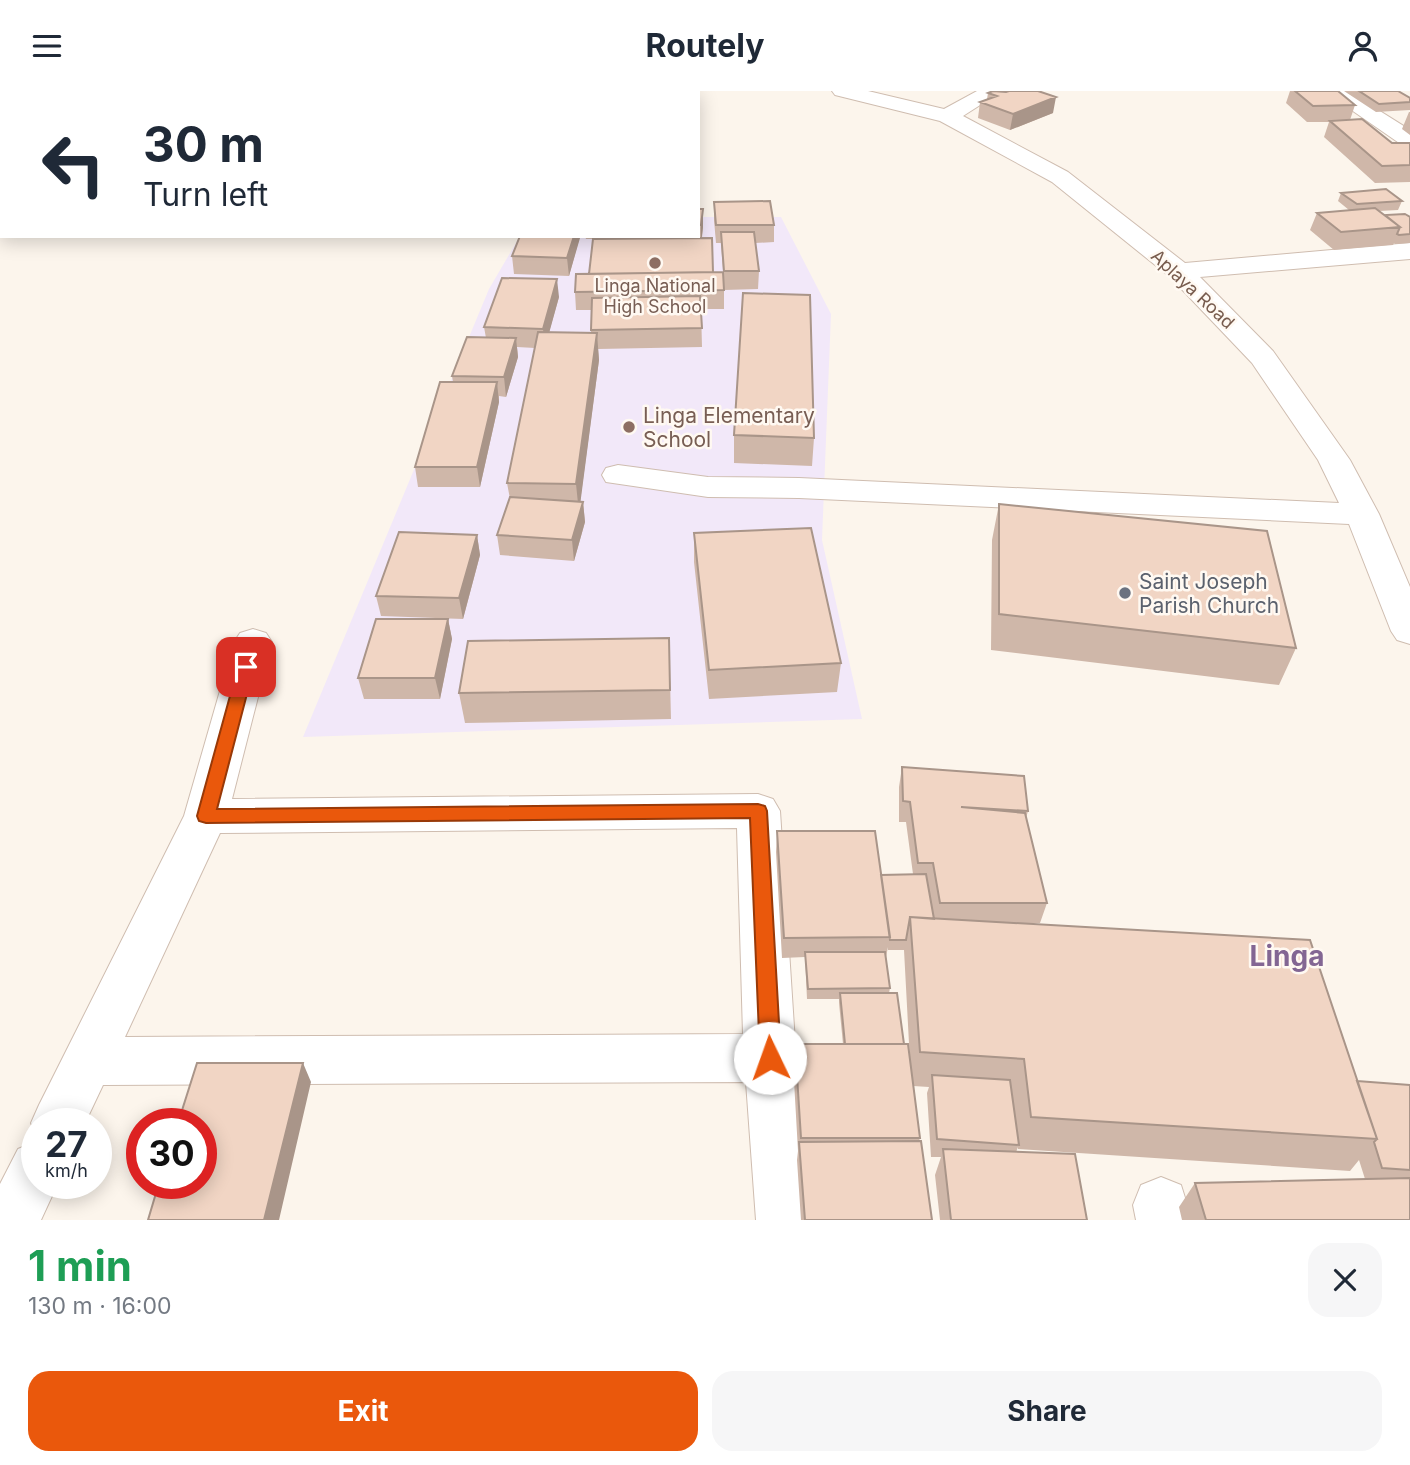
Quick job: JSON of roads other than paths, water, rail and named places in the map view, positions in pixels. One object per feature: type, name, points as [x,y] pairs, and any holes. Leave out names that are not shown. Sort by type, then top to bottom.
[{"type":"street","points":[[255,91],[419,91]]},
{"type":"street","points":[[947,116],[992,91]]},
{"type":"street","points":[[1334,91],[1410,140]]},
{"type":"street","name":"Aplaya Road","points":[[853,92],[947,116],[1060,177],[1179,271],[1263,357],[1334,460],[1362,514],[1409,622]]},
{"type":"street","points":[[1179,271],[1410,251]]},
{"type":"street","points":[[618,475],[708,487],[799,488],[1362,514]]},
{"type":"street","points":[[65,1108],[206,816],[253,642]]},
{"type":"street","points":[[206,816],[758,811],[770,1058],[784,1220]]},
{"type":"street","points":[[88,1061],[770,1058]]},
{"type":"street","points":[[12,1220],[22,1199]]},
{"type":"place","name":"Linga National High School","points":[[655,263]]},
{"type":"place","name":"Linga Elementary School","points":[[629,427]]},
{"type":"place","name":"Saint Joseph Parish Church","points":[[1125,593]]},
{"type":"district","name":"Linga","points":[[1287,956]]}]
